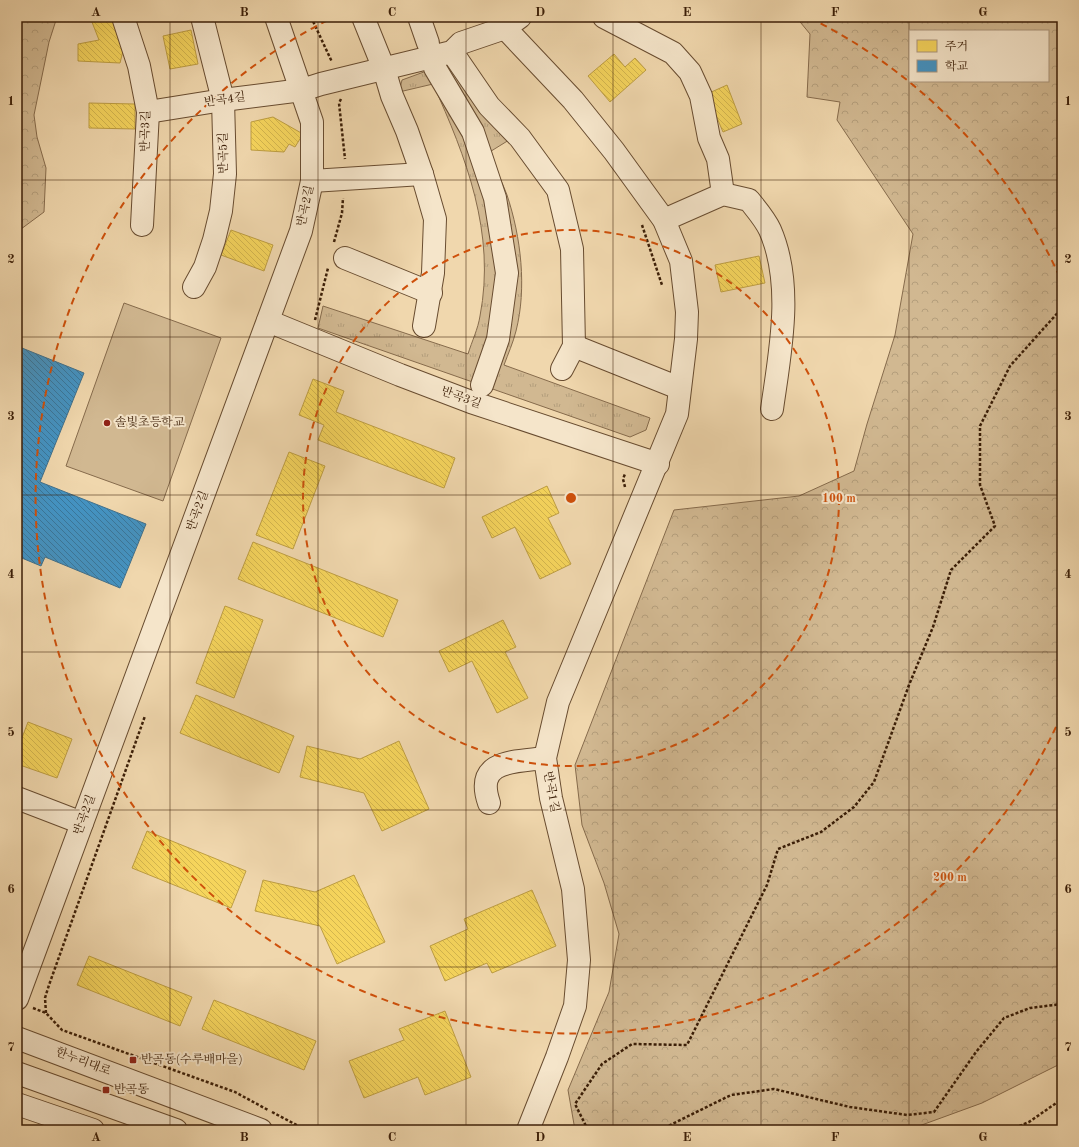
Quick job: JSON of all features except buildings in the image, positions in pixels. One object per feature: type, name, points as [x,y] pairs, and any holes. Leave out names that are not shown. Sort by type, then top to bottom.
[{"type":"street","name":"반곡3길","points":[[123,17],[139,66],[148,112],[142,225]]},
{"type":"street","name":"반곡5길","points":[[194,287],[205,267],[221,211],[226,174],[223,100],[202,17]]},
{"type":"street","name":"반곡2길","points":[[17,999],[301,231],[312,181],[312,122],[276,17]]},
{"type":"street","points":[[363,17],[384,69],[392,96],[422,174],[434,219],[433,273],[431,292],[424,326]]},
{"type":"street","points":[[419,17],[428,43]]},
{"type":"street","points":[[604,17],[673,53],[690,72],[701,96],[709,138],[718,159],[723,194]]},
{"type":"street","points":[[508,21],[461,43],[452,52],[489,106],[520,138],[558,190],[572,249],[574,346],[562,369]]},
{"type":"street","name":"반곡1길","points":[[508,21],[614,151],[664,220],[681,261],[686,312],[686,339],[677,414],[658,464],[558,702],[545,758],[551,798],[573,889],[579,960],[575,1006],[557,1057],[528,1130]]},
{"type":"street","name":"반곡4길","points":[[148,112],[223,100],[302,90],[452,52]]},
{"type":"street","points":[[435,68],[473,132],[495,198],[507,273],[498,339],[482,385]]},
{"type":"street","points":[[312,181],[422,174]]},
{"type":"street","points":[[664,220],[723,194],[749,200],[769,229],[777,253],[783,287],[781,346],[772,410]]},
{"type":"street","points":[[345,258],[431,292]]},
{"type":"street","name":"반곡3길","points":[[268,321],[400,375],[464,399],[658,464]]},
{"type":"street","points":[[574,346],[679,388]]},
{"type":"street","points":[[489,803],[486,794],[488,773],[507,762],[545,758]]},
{"type":"street","points":[[17,798],[82,823]]},
{"type":"street","name":"한누리대로","points":[[17,1038],[261,1130]]},
{"type":"street","points":[[17,1074],[176,1130]]},
{"type":"street","points":[[17,1104],[93,1130]]},
{"type":"path","points":[[1059,17],[1062,45]]},
{"type":"path","points":[[640,220],[663,286]]},
{"type":"path","points":[[588,1130],[574,1104],[602,1064],[632,1044],[687,1045],[767,885],[778,849],[821,832],[854,807],[874,782],[909,685],[933,627],[951,570],[995,526],[980,485],[980,426],[1010,366],[1062,308]]},
{"type":"path","points":[[626,492],[623,479],[632,455]]},
{"type":"path","points":[[660,1130],[731,1095],[774,1089],[850,1106],[907,1115],[934,1112],[976,1052],[1004,1018],[1030,1008],[1062,1004]]},
{"type":"path","points":[[46,1013],[62,1030],[235,1092],[306,1130]]},
{"type":"path","points":[[1010,1130],[1029,1122],[1062,1099]]},
{"type":"green space","points":[[17,17],[57,17],[49,42],[34,115],[37,137],[46,168],[44,212],[17,232]]},
{"type":"green space","points":[[796,17],[1062,17],[1062,1063],[982,1103],[908,1130],[575,1130],[568,1090],[609,992],[619,934],[604,883],[582,825],[575,765],[674,510],[799,496],[854,471],[895,335],[913,234],[837,120],[840,102],[807,97],[810,34]]},
{"type":"green space","points":[[451,62],[509,140],[488,153],[505,190],[512,211],[521,263],[522,280],[519,315],[515,335],[504,365],[650,418],[646,430],[630,437],[318,328],[323,306],[468,354],[479,321],[484,285],[484,255],[481,225],[475,196],[457,139],[433,84],[399,92],[402,80]]},
{"type":"green space","points":[[124,303],[221,338],[163,501],[66,466]]},
{"type":"place","name":"솔빛초등학교","points":[[107,423]]},
{"type":"place","name":"반곡동(수루배마을)","points":[[133,1060]]},
{"type":"place","name":"반곡동","points":[[106,1090]]}]
